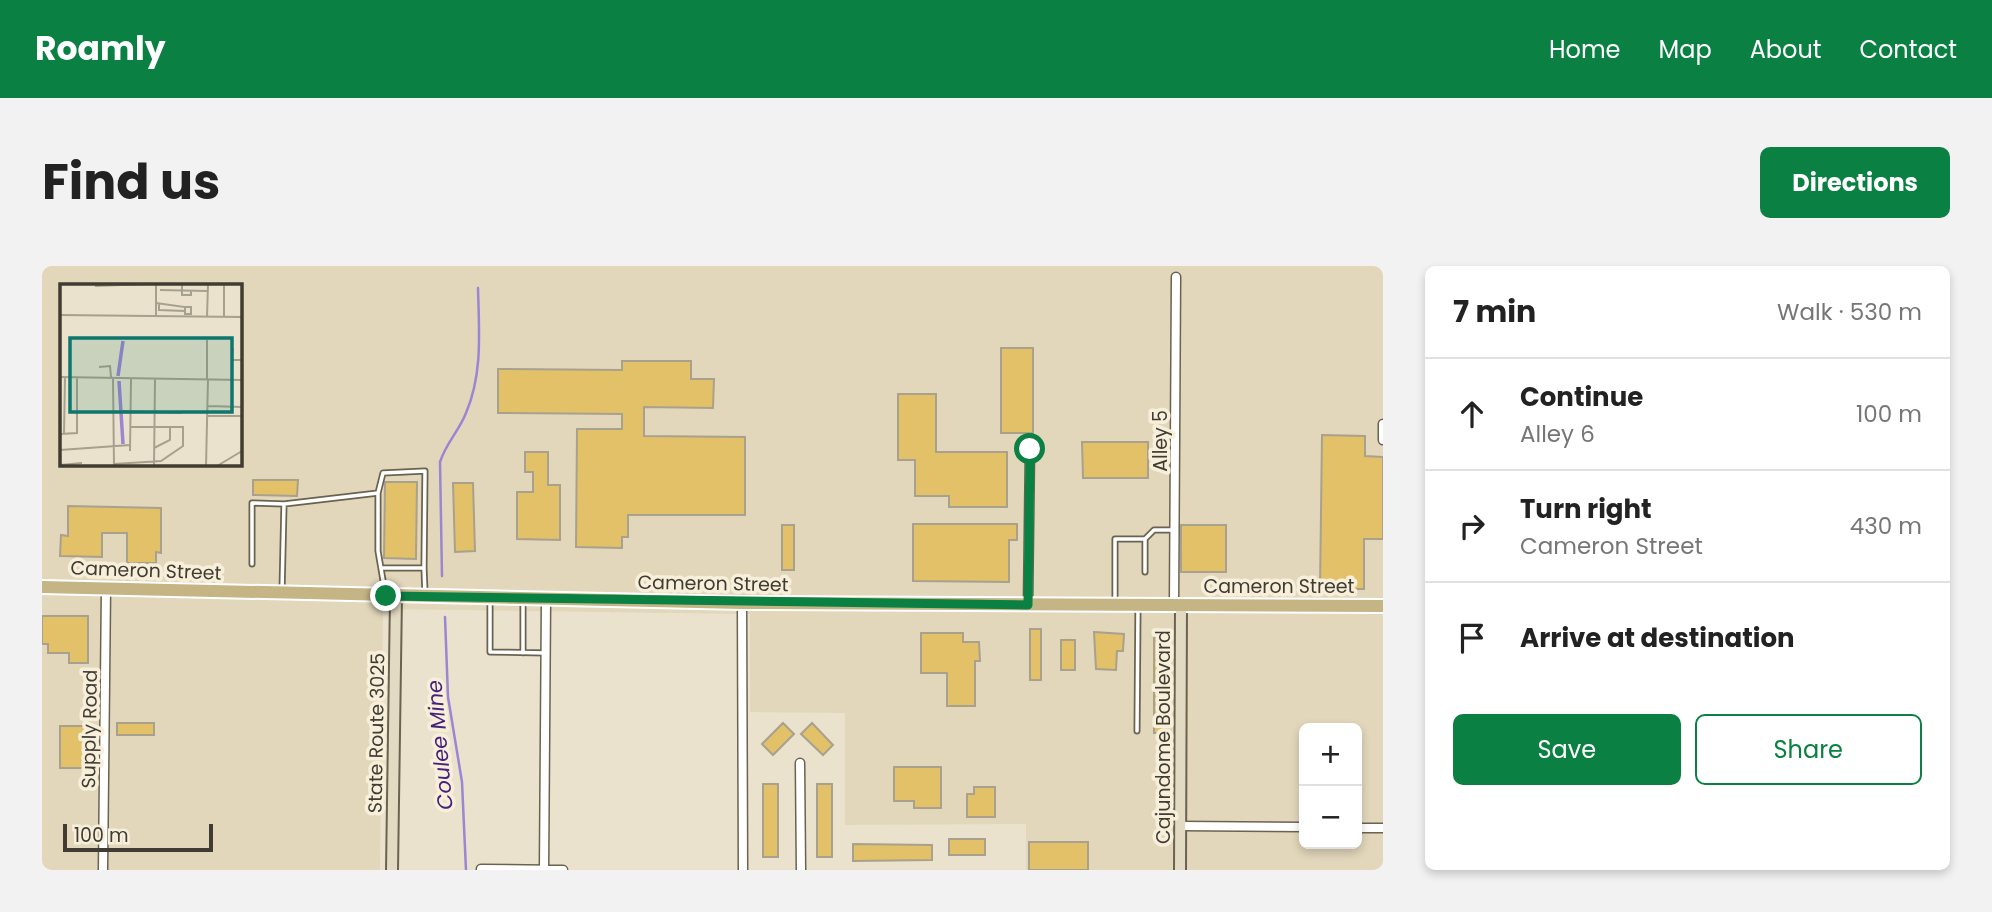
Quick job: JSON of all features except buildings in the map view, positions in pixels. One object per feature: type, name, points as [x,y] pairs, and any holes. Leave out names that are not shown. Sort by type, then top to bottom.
[{"type":"main road","name":"Cameron Street","points":[[42,587],[742,603],[1383,606]]},
{"type":"main road","name":"State Route 3025","points":[[391,596],[392,870]]},
{"type":"main road","name":"Cajundome Boulevard","points":[[1178,605],[1180,870]]},
{"type":"street","name":"Alley 5","points":[[1176,277],[1175,530],[1178,605]]},
{"type":"street","points":[[1383,424],[1383,440]]},
{"type":"street","points":[[1028,605],[1030,449]]},
{"type":"street","name":"Supply Road","points":[[103,870],[106,588]]},
{"type":"street","points":[[544,870],[546,600]]},
{"type":"street","points":[[742,603],[743,870]]},
{"type":"street","points":[[800,763],[801,870]]},
{"type":"street","points":[[1181,826],[1299,827]]},
{"type":"street","points":[[1362,828],[1383,828]]},
{"type":"street","points":[[481,869],[563,870]]},
{"type":"lane","points":[[391,596],[381,568],[378,493],[383,473],[425,471],[425,597]]},
{"type":"lane","points":[[251,564],[252,503],[284,503],[378,493]]},
{"type":"lane","points":[[282,593],[284,503]]},
{"type":"lane","points":[[1145,572],[1145,539],[1154,530],[1175,530]]},
{"type":"lane","points":[[1115,604],[1115,539],[1145,539]]},
{"type":"lane","points":[[381,568],[424,568]]},
{"type":"lane","points":[[490,599],[490,652],[546,653]]},
{"type":"lane","points":[[523,599],[523,653]]},
{"type":"lane","points":[[1137,731],[1138,605]]},
{"type":"shaded area","points":[[42,266],[1383,266],[1383,870],[1026,870],[1026,824],[845,825],[845,713],[750,712],[750,614],[383,609],[380,870],[42,870]]},
{"type":"waterway","name":"Coulee Mine","points":[[442,576],[440,462],[466,413],[475,383],[479,352],[478,288]]},
{"type":"waterway","name":"Coulee Mine","points":[[445,617],[448,697],[462,782],[466,870]]},
{"type":"route","points":[[386,596],[1028,605],[1030,449]]}]
